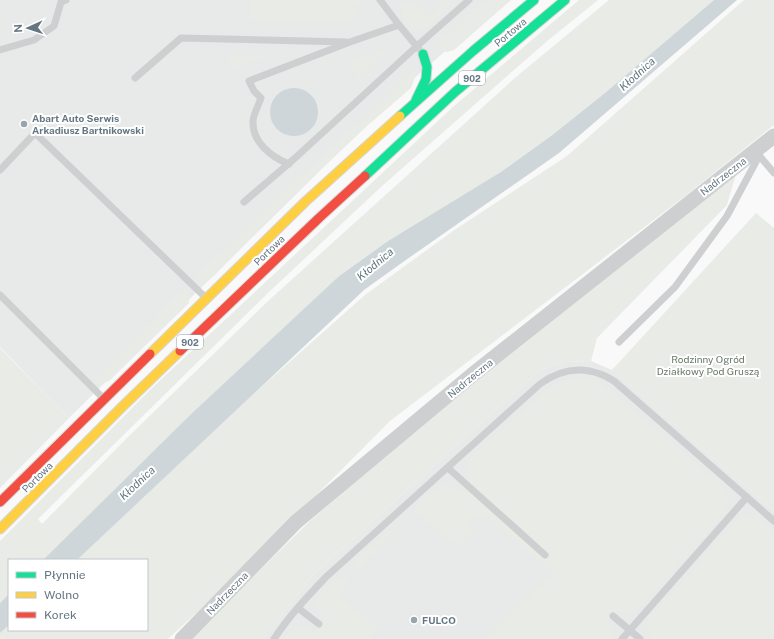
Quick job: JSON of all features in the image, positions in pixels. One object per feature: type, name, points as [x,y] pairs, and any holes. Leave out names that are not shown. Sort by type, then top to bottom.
[{"type":"main road","name":"Portowa","points":[[0,502],[306,201],[473,52],[534,0]]},
{"type":"main road","name":"Portowa","points":[[0,529],[129,401],[319,218],[455,92],[565,0]]},
{"type":"main road","points":[[446,63],[473,52]]},
{"type":"main road","points":[[423,54],[434,60]]},
{"type":"main road","points":[[412,106],[426,79],[427,67],[423,54]]},
{"type":"street","name":"Nadrzeczna","points":[[182,639],[296,522],[472,375],[757,153],[774,136]]},
{"type":"lane","points":[[0,50],[34,40],[54,26],[61,2],[66,0]]},
{"type":"lane","points":[[380,0],[423,54]]},
{"type":"lane","points":[[244,202],[289,164],[469,0]]},
{"type":"lane","points":[[289,164],[278,160],[264,149],[255,136],[253,120],[261,98],[254,91],[249,81],[350,42],[399,25]]},
{"type":"lane","points":[[135,78],[181,38],[350,42]]},
{"type":"lane","points":[[0,170],[35,133],[206,299]]},
{"type":"lane","points":[[619,342],[675,288],[727,216],[757,153],[774,173]]},
{"type":"lane","points":[[0,296],[104,399]]},
{"type":"lane","points":[[274,639],[298,608],[326,578],[540,384],[548,378],[562,372],[574,370],[588,371],[600,374],[614,381],[774,521]]},
{"type":"lane","points":[[448,468],[545,555]]},
{"type":"lane","points":[[622,639],[747,498]]},
{"type":"lane","points":[[298,608],[319,624]]},
{"type":"lane","points":[[613,616],[640,639]]},
{"type":"shaded area","points":[[0,0],[504,0],[411,81],[69,418],[0,347]]},
{"type":"shaded area","points":[[591,361],[612,370],[774,511],[774,639],[264,639],[311,577],[540,370],[566,362]]},
{"type":"green space","points":[[250,0],[362,0],[353,4],[357,18],[348,22],[249,19]]},
{"type":"green space","points":[[448,0],[454,0],[441,12],[443,14],[426,27],[418,29],[411,27],[405,22],[401,12],[401,1],[421,6],[430,16]]},
{"type":"green space","points":[[487,0],[511,0],[454,50],[447,52],[440,50],[437,46],[438,42]]},
{"type":"green space","points":[[579,0],[598,0],[546,42],[382,186],[269,292],[38,519],[42,524],[127,438],[267,302],[516,77],[609,0],[714,0],[605,93],[551,136],[502,172],[388,241],[338,277],[190,415],[44,559],[8,559],[8,595],[0,603],[0,541],[152,388],[453,107]]},
{"type":"green space","points":[[744,0],[774,0],[774,125],[689,193],[390,421],[237,575],[168,639],[0,639],[0,633],[8,626],[8,631],[148,631],[148,559],[78,559],[250,397],[365,295],[453,231],[567,156]]},
{"type":"green space","points":[[391,48],[359,79],[346,63]]},
{"type":"green space","points":[[260,55],[261,59],[233,69],[228,56]]},
{"type":"green space","points":[[419,67],[411,88],[367,126],[260,227],[215,275],[206,281],[196,279],[196,276]]},
{"type":"green space","points":[[736,174],[727,205],[597,338],[591,361],[566,362],[540,370],[311,577],[264,639],[191,639],[310,521],[430,416]]},
{"type":"green space","name":"Rodzinny Ogród Działkowy Pod Gruszą","points":[[756,213],[774,228],[774,511],[612,370]]},
{"type":"green space","points":[[185,287],[188,291],[189,303],[109,381],[101,383],[95,380]]},
{"type":"green space","points":[[0,348],[69,418],[0,488]]},
{"type":"green space","points":[[583,378],[596,379],[720,484],[727,493],[727,505],[718,521],[637,610],[632,613],[628,613],[618,610],[608,622],[612,632],[611,639],[485,639],[553,573],[486,516],[481,522],[474,517],[467,525],[473,531],[463,543],[452,543],[413,509],[442,484],[449,486],[459,493],[470,480],[466,465],[475,453],[551,386],[565,381]]},
{"type":"green space","points":[[747,517],[759,518],[774,531],[774,639],[651,639],[647,629],[649,619],[735,522]]},
{"type":"green space","points":[[402,520],[403,521],[358,571],[356,564],[358,557]]},
{"type":"green space","points":[[343,577],[349,581],[339,595],[378,628],[370,637],[372,639],[284,639],[294,627],[300,625],[315,633],[323,617],[319,612],[316,603],[318,597],[331,582],[337,578]]},
{"type":"water","name":"Kłodnica","points":[[714,0],[737,0],[559,153],[364,290],[78,559],[44,559],[190,415],[338,277],[388,241],[501,172],[551,136],[605,93]]},
{"type":"water","points":[[289,88],[299,88],[311,95],[318,107],[318,117],[311,129],[299,136],[289,136],[281,132],[274,125],[270,117],[270,107],[274,99],[281,92]]},
{"type":"water","points":[[8,595],[8,626],[0,633],[0,603]]},
{"type":"traffic: fast","points":[[400,116],[473,51],[534,0]]},
{"type":"traffic: fast","points":[[365,176],[455,92],[565,0]]},
{"type":"traffic: fast","points":[[416,100],[426,79],[427,67],[423,54]]},
{"type":"traffic: slow","points":[[150,354],[306,201],[400,116]]},
{"type":"traffic: slow","points":[[0,529],[180,351]]},
{"type":"traffic: jam","points":[[180,351],[365,176]]},
{"type":"traffic: jam","points":[[0,502],[150,354]]},
{"type":"place","name":"Abart Auto Serwis Arkadiusz Bartnikowski","points":[[24,124]]},
{"type":"place","name":"FULCO","points":[[414,620]]}]
